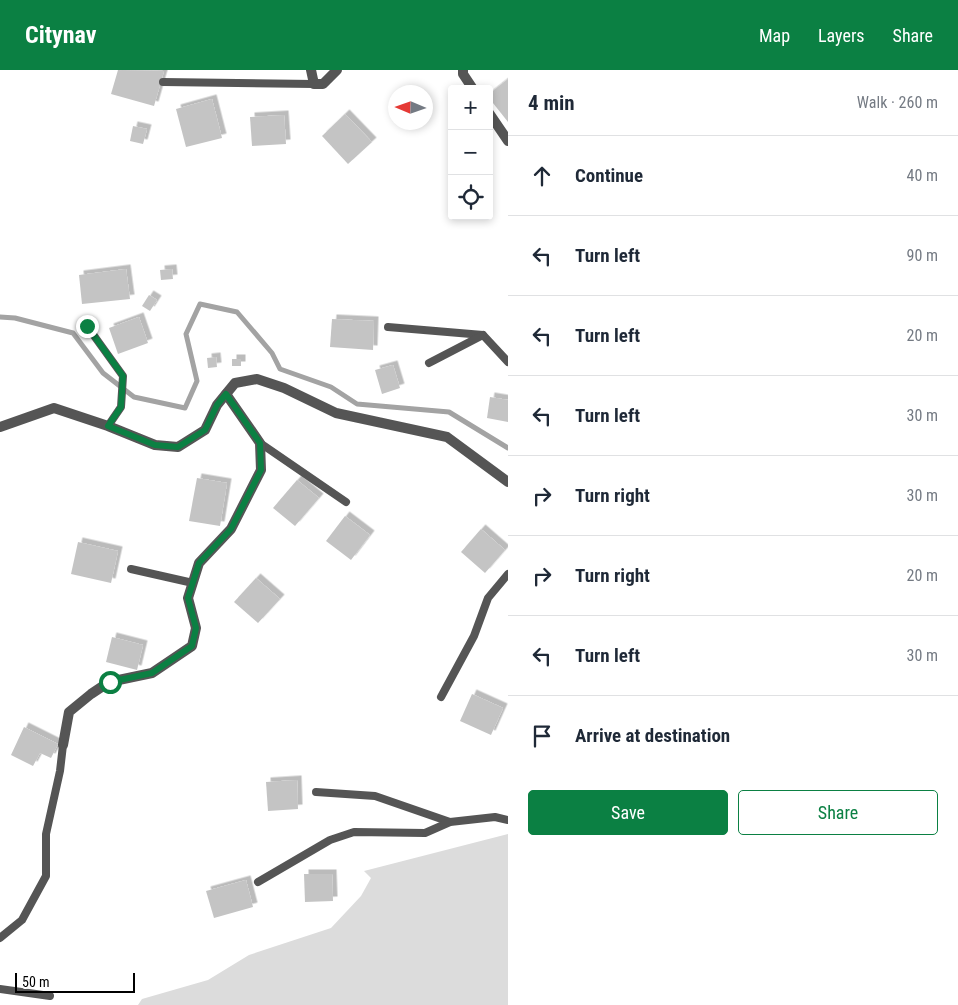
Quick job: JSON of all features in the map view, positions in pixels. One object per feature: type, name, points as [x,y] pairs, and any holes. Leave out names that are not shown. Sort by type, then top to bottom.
[{"type":"street","points":[[311,70],[314,84],[323,84],[337,70]]},
{"type":"street","points":[[463,70],[463,74],[470,85]]},
{"type":"street","points":[[493,119],[508,141]]},
{"type":"street","points":[[0,428],[54,408],[108,426],[155,445],[178,447],[205,430],[217,405],[235,383],[257,379],[284,388],[336,413],[447,437],[508,482]]},
{"type":"street","points":[[63,746],[69,712],[91,694],[110,682],[152,673],[192,646],[196,628],[188,598],[199,563],[231,529],[261,470],[260,443],[226,394]]},
{"type":"lane","points":[[164,82],[314,84]]},
{"type":"lane","points":[[87,326],[123,376],[121,407],[108,426]]},
{"type":"lane","points":[[388,327],[483,336],[508,362]]},
{"type":"lane","points":[[429,363],[483,336]]},
{"type":"lane","points":[[260,443],[346,502]]},
{"type":"lane","points":[[131,569],[193,583]]},
{"type":"lane","points":[[441,697],[474,636],[488,598],[508,574]]},
{"type":"lane","points":[[0,938],[22,920],[46,876],[46,834],[60,771],[63,746]]},
{"type":"lane","points":[[316,792],[374,796],[450,822]]},
{"type":"lane","points":[[258,882],[330,840],[354,832],[425,833],[450,822],[495,817],[508,820]]},
{"type":"lane","points":[[0,989],[50,996]]},
{"type":"shaded area","points":[[508,834],[508,1005],[138,1005],[142,999],[208,980],[249,955],[331,928],[361,896],[371,878],[364,871]]},
{"type":"building","points":[[118,70],[164,71],[154,106],[111,94]]},
{"type":"building","points":[[508,79],[508,122],[493,103],[493,91]]},
{"type":"building","points":[[212,99],[222,138],[186,147],[176,109]]},
{"type":"building","points":[[345,114],[372,142],[348,164],[322,136]]},
{"type":"building","points":[[284,115],[286,144],[252,146],[250,117]]},
{"type":"building","points":[[133,126],[147,129],[143,144],[130,141]]},
{"type":"building","points":[[126,269],[130,299],[82,304],[79,275]]},
{"type":"building","points":[[172,269],[173,279],[161,280],[160,270]]},
{"type":"building","points":[[149,295],[157,300],[150,311],[142,306]]},
{"type":"building","points":[[139,317],[148,343],[118,354],[109,328]]},
{"type":"building","points":[[332,319],[374,321],[373,350],[330,347]]},
{"type":"building","points":[[216,357],[217,367],[208,368],[207,358]]},
{"type":"building","points":[[232,359],[241,359],[241,366],[232,366]]},
{"type":"building","points":[[393,365],[400,388],[382,394],[375,370]]},
{"type":"building","points":[[490,397],[508,400],[508,422],[487,418]]},
{"type":"building","points":[[197,478],[227,483],[220,526],[189,521]]},
{"type":"building","points":[[297,480],[319,498],[295,526],[273,508]]},
{"type":"building","points":[[345,516],[370,535],[351,560],[326,541]]},
{"type":"building","points":[[481,529],[505,550],[485,573],[461,552]]},
{"type":"building","points":[[78,542],[118,551],[111,583],[71,574]]},
{"type":"building","points":[[256,578],[280,599],[258,623],[234,602]]},
{"type":"building","points":[[112,637],[143,645],[137,670],[106,662]]},
{"type":"building","points":[[472,694],[503,708],[491,735],[460,721]]},
{"type":"building","points":[[24,727],[58,744],[51,758],[40,753],[33,766],[11,755]]},
{"type":"building","points":[[297,780],[298,809],[268,811],[266,782]]},
{"type":"building","points":[[304,874],[332,874],[333,901],[305,902]]},
{"type":"building","points":[[246,880],[253,907],[214,918],[206,891]]},
{"type":"waterway","points":[[0,317],[15,318],[73,333],[103,373],[134,397],[185,408],[197,381],[186,334],[200,304],[237,312],[272,353],[280,369],[331,387],[357,404],[449,412],[508,448]]},
{"type":"route","points":[[87,326],[123,376],[121,407],[108,426],[155,445],[178,447],[205,430],[217,405],[226,394],[260,443],[261,470],[231,529],[199,563],[188,598],[196,628],[192,646],[152,673],[110,682]]}]
